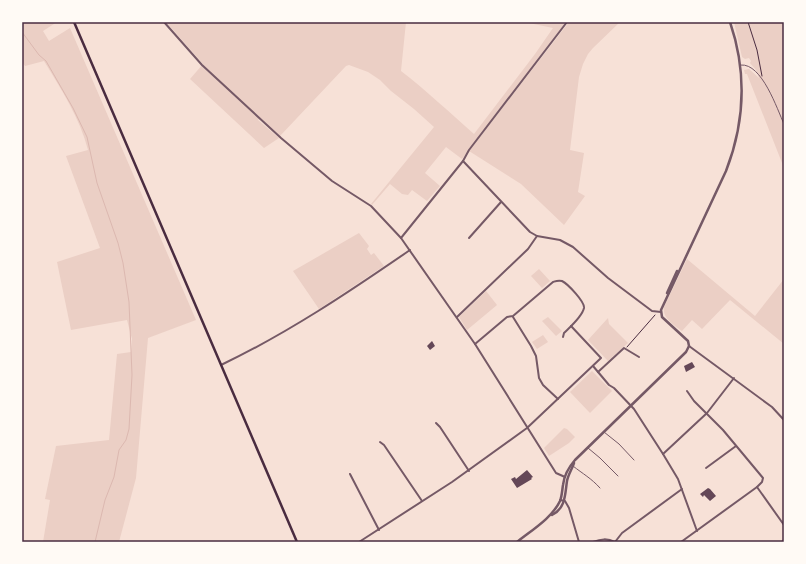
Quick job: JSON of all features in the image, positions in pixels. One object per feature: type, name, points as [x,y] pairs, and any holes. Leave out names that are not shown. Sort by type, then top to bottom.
[{"type":"main road","points":[[74,22],[297,542]]},
{"type":"street","points":[[164,22],[202,65],[281,138],[332,181],[371,206],[402,238],[475,344],[556,473],[568,479]]},
{"type":"street","points":[[402,238],[463,161],[469,150],[567,22]]},
{"type":"street","points":[[730,22],[741,65],[743,84],[742,108],[733,153],[665,299],[661,312],[664,320],[687,340],[689,346],[772,407],[784,420]]},
{"type":"street","points":[[463,161],[530,232],[537,236],[560,240],[573,246],[608,278],[655,312],[661,312]]},
{"type":"street","points":[[469,238],[501,202]]},
{"type":"street","points":[[457,317],[528,249],[537,236]]},
{"type":"street","points":[[221,365],[297,324],[410,250]]},
{"type":"street","points":[[475,344],[507,317],[513,316],[557,280],[567,285],[584,305],[582,312],[564,333],[563,337]]},
{"type":"street","points":[[513,316],[536,356],[539,378],[543,385],[558,399]]},
{"type":"street","points":[[359,542],[468,471],[527,428],[601,358],[571,326]]},
{"type":"street","points":[[549,516],[560,500],[564,477],[575,460],[686,352],[689,346]]},
{"type":"street","points":[[598,372],[624,348],[639,357]]},
{"type":"street","points":[[593,366],[609,385],[614,388],[631,406],[663,454],[678,479],[697,531]]},
{"type":"street","points":[[663,454],[707,413],[734,378]]},
{"type":"street","points":[[681,542],[757,487],[762,482],[763,478],[687,391]]},
{"type":"street","points":[[436,423],[440,426],[468,471]]},
{"type":"street","points":[[380,442],[384,445],[422,501]]},
{"type":"street","points":[[706,468],[736,446]]},
{"type":"street","points":[[517,542],[559,509],[565,501],[568,479],[572,465]]},
{"type":"street","points":[[350,474],[379,530]]},
{"type":"street","points":[[757,487],[784,525]]},
{"type":"street","points":[[594,542],[601,539],[608,539],[615,542],[622,533],[682,489]]},
{"type":"street","points":[[560,500],[565,501],[569,508],[579,542]]},
{"type":"lane","points":[[741,65],[745,64],[761,77],[766,84],[784,124]]},
{"type":"lane","points":[[604,432],[619,444],[634,460]]},
{"type":"lane","points":[[587,448],[600,458],[618,476]]},
{"type":"lane","points":[[572,465],[589,476],[600,488]]},
{"type":"path","points":[[748,22],[757,50],[761,77]]},
{"type":"path","points":[[626,348],[654,316],[655,312]]},
{"type":"shaded area","points":[[22,22],[57,22],[43,31],[49,41],[70,28],[196,320],[148,338],[136,478],[119,542],[43,542],[50,500],[45,499],[56,446],[109,440],[117,354],[131,352],[132,339],[127,320],[71,330],[57,262],[100,248],[66,156],[88,150],[85,138],[75,115],[44,61],[25,66],[22,62]]},
{"type":"shaded area","points":[[166,22],[406,22],[401,71],[474,134],[553,28],[524,22],[566,22],[462,159],[446,147],[425,173],[440,186],[427,201],[412,190],[408,195],[402,194],[390,184],[372,205],[371,204],[434,127],[414,109],[391,91],[380,80],[368,72],[349,65],[346,66],[280,136],[260,118],[258,120],[279,138],[264,148],[190,79],[203,64]]},
{"type":"shaded area","points":[[569,22],[620,22],[588,54],[579,77],[570,150],[584,153],[578,192],[585,196],[564,225],[521,184],[469,151]]},
{"type":"shaded area","points":[[734,22],[784,22],[784,168],[747,74],[745,74],[744,70],[749,69],[759,78],[756,70],[750,63],[751,61],[749,58],[745,59],[742,57]]},
{"type":"shaded area","points":[[359,233],[369,246],[367,249],[371,255],[374,253],[384,266],[319,309],[293,271]]},
{"type":"shaded area","points":[[687,259],[755,316],[784,279],[784,344],[730,300],[702,329],[692,320],[682,331],[672,324],[665,315],[664,307]]},
{"type":"shaded area","points":[[539,269],[550,281],[542,288],[531,276]]},
{"type":"shaded area","points":[[486,291],[497,305],[467,330],[459,317]]},
{"type":"shaded area","points":[[548,317],[562,331],[556,336],[542,321]]},
{"type":"shaded area","points":[[608,318],[609,324],[628,343],[608,361],[588,340]]},
{"type":"shaded area","points":[[543,335],[548,342],[537,349],[532,342]]},
{"type":"shaded area","points":[[592,371],[612,391],[590,413],[570,392]]},
{"type":"shaded area","points":[[564,428],[575,437],[569,443],[549,456],[544,448]]},
{"type":"building","points":[[432,341],[435,346],[430,350],[427,346]]},
{"type":"building","points":[[692,362],[695,367],[686,372],[684,366]]},
{"type":"building","points":[[527,470],[533,477],[531,478],[532,479],[517,488],[511,479],[515,477],[516,479]]},
{"type":"building","points":[[708,488],[716,496],[710,501],[704,495],[703,497],[700,494]]},
{"type":"waterway","points":[[22,32],[39,55],[46,61],[73,108],[87,137],[97,183],[118,243],[123,263],[129,302],[132,375],[129,429],[126,440],[119,450],[114,477],[105,500],[95,542]]}]
